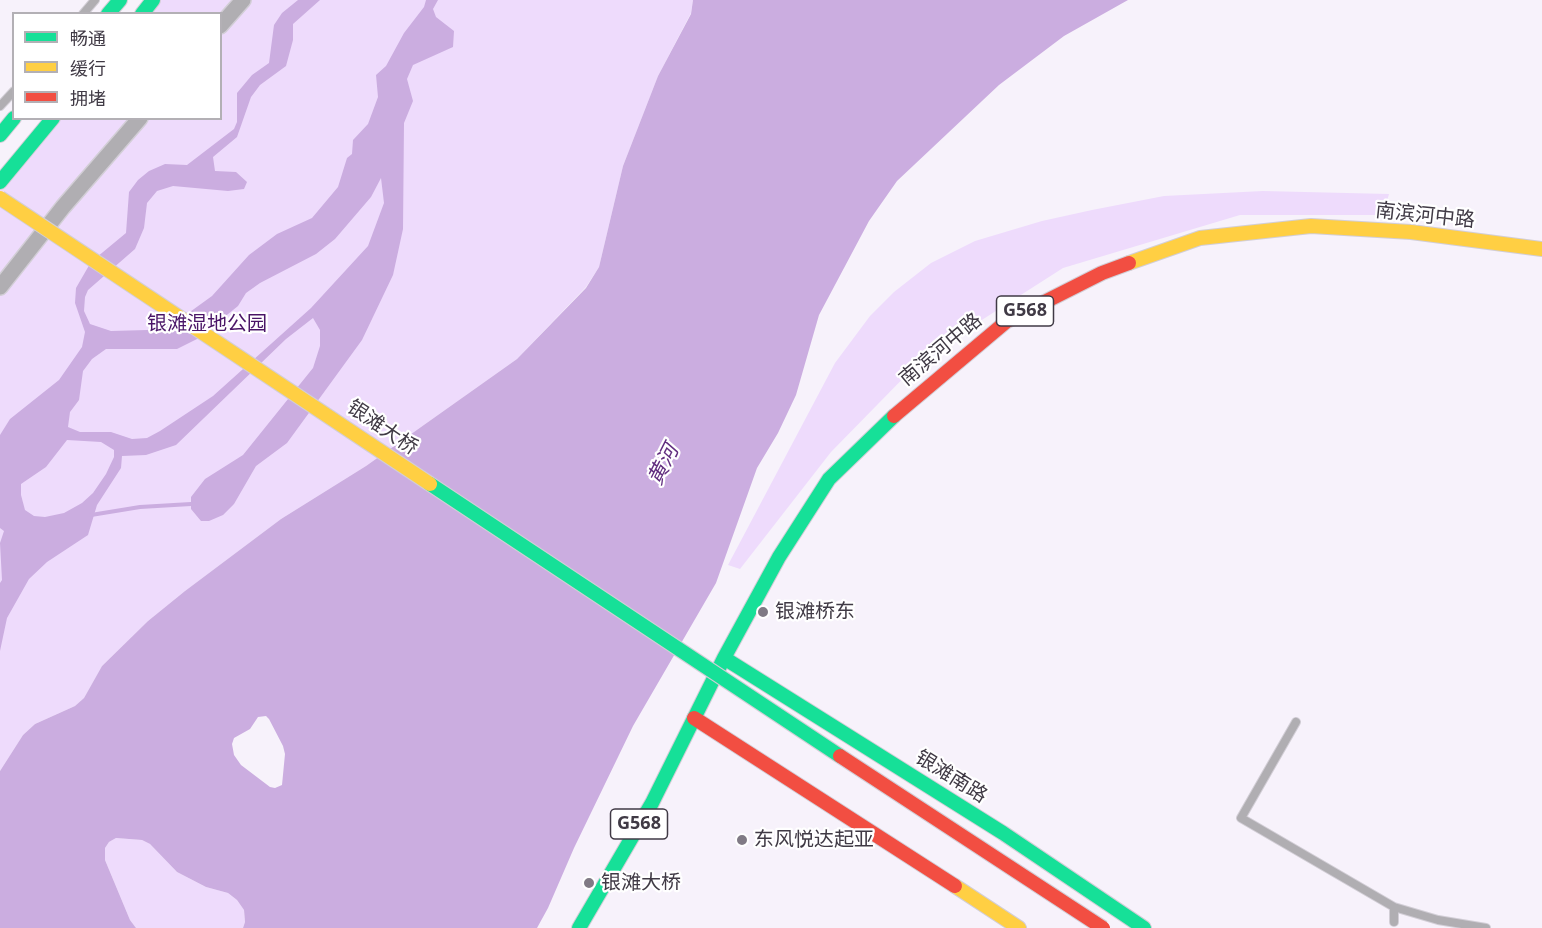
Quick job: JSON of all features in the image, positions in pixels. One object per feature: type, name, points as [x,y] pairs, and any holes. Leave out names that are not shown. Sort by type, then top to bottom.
[{"type":"main road","points":[[110,12],[120,0]]},
{"type":"main road","points":[[144,12],[153,0]]},
{"type":"main road","points":[[0,135],[12,120]]},
{"type":"main road","points":[[2,175],[51,120]]},
{"type":"main road","name":"银滩大桥","points":[[0,198],[850,763],[1103,928]]},
{"type":"main road","name":"银滩大桥","points":[[0,213],[843,774],[1079,928]]},
{"type":"main road","name":"南滨河中路","points":[[699,721],[779,557],[829,479],[890,419],[1007,321],[1092,278],[1200,238],[1311,226],[1411,232],[1542,249]]},
{"type":"main road","name":"南滨河中路","points":[[859,469],[898,427],[1013,333],[1108,283],[1200,251],[1310,239],[1409,243],[1542,261]]},
{"type":"main road","name":"南滨河中路","points":[[729,660],[789,563],[823,514]]},
{"type":"main road","name":"银滩南路","points":[[729,660],[1003,833],[1144,928]]},
{"type":"main road","points":[[699,721],[996,921],[1018,928]]},
{"type":"main road","name":"G568","points":[[579,928],[699,721]]},
{"type":"main road","name":"G568","points":[[591,928],[661,809],[699,721]]},
{"type":"street","points":[[222,24],[243,0]]},
{"type":"street","points":[[0,287],[63,207],[138,120]]},
{"type":"lane","points":[[85,12],[95,0]]},
{"type":"lane","points":[[0,106],[12,93]]},
{"type":"lane","points":[[1296,722],[1241,818],[1394,907],[1438,920],[1486,928]]},
{"type":"lane","points":[[1394,907],[1394,922]]},
{"type":"green space","name":"银滩湿地公园","points":[[153,0],[693,0],[691,13],[658,76],[623,166],[599,267],[586,287],[517,359],[366,466],[281,519],[148,621],[102,666],[84,698],[75,706],[35,724],[23,735],[0,771],[0,182],[52,120],[222,120],[222,12],[143,12]]},
{"type":"green space","points":[[1263,191],[1389,194],[1383,215],[1240,215],[1063,268],[924,357],[831,452],[740,569],[728,565],[835,363],[870,316],[894,292],[931,263],[975,241],[1042,221],[1092,210],[1164,196]]},
{"type":"green space","points":[[116,838],[142,840],[150,844],[177,872],[206,887],[228,893],[244,910],[243,928],[136,928],[130,920],[105,860],[105,848]]},
{"type":"water","points":[[298,0],[320,0],[293,24],[293,40],[286,66],[260,85],[251,97],[237,137],[213,157],[215,171],[236,172],[247,182],[244,189],[228,191],[173,186],[157,191],[147,203],[144,228],[135,249],[88,290],[84,311],[90,324],[111,331],[147,330],[176,322],[212,296],[249,255],[277,234],[312,218],[338,187],[347,158],[352,154],[353,140],[368,124],[378,97],[376,75],[386,66],[404,33],[424,7],[426,0],[438,0],[433,9],[436,17],[454,31],[453,47],[413,65],[407,79],[413,101],[404,123],[403,229],[393,275],[362,340],[287,443],[256,466],[234,504],[223,515],[209,521],[201,521],[191,509],[191,497],[205,479],[243,455],[313,368],[320,346],[320,330],[313,318],[286,339],[176,445],[146,455],[122,456],[121,468],[97,505],[88,535],[47,562],[29,579],[7,618],[0,651],[0,583],[2,580],[0,543],[4,531],[0,528],[0,435],[10,419],[59,380],[82,347],[85,332],[75,303],[76,288],[91,262],[126,233],[129,192],[149,171],[165,164],[187,165],[234,129],[237,122],[237,93],[252,75],[269,63],[274,25],[282,13]],"holes":[[[381,178],[384,203],[368,246],[311,308],[213,396],[147,438],[132,439],[111,432],[80,432],[68,427],[70,412],[79,400],[83,371],[92,359],[106,349],[177,349],[197,339],[238,306],[246,293],[260,283],[316,254],[335,239],[371,197]],[[67,440],[101,442],[114,450],[114,457],[93,493],[82,503],[64,513],[45,517],[34,516],[25,510],[21,484],[46,467]]]},
{"type":"water","name":"黄河","points":[[693,0],[1128,0],[1064,36],[999,85],[897,181],[869,221],[819,315],[796,395],[778,433],[757,468],[716,583],[633,726],[537,928],[243,928],[244,910],[228,893],[206,887],[177,872],[150,844],[142,840],[116,838],[105,848],[105,860],[130,920],[136,928],[0,928],[0,771],[23,735],[35,724],[75,706],[84,698],[102,666],[148,621],[185,591],[281,519],[366,466],[517,359],[586,288],[599,267],[623,166],[658,76],[691,14]],"holes":[[[266,716],[285,754],[282,785],[275,788],[270,787],[241,765],[234,755],[232,744],[234,738],[250,729],[258,717]]]},
{"type":"waterway","points":[[91,515],[140,507],[191,504]]},
{"type":"traffic: fast","points":[[110,12],[120,0]]},
{"type":"traffic: fast","points":[[144,12],[153,0]]},
{"type":"traffic: fast","points":[[0,135],[12,120]]},
{"type":"traffic: fast","points":[[0,182],[51,120]]},
{"type":"traffic: fast","points":[[579,928],[652,803],[724,658],[779,557],[829,479],[894,416]]},
{"type":"traffic: fast","points":[[430,484],[840,756]]},
{"type":"traffic: fast","points":[[724,658],[1003,833],[1144,928]]},
{"type":"traffic: slow","points":[[0,198],[430,484]]},
{"type":"traffic: slow","points":[[1129,263],[1200,238],[1311,226],[1411,232],[1542,249]]},
{"type":"traffic: slow","points":[[955,886],[1019,928]]},
{"type":"traffic: jam","points":[[894,416],[1007,321],[1102,273],[1129,263]]},
{"type":"traffic: jam","points":[[694,718],[955,886]]},
{"type":"traffic: jam","points":[[840,756],[1103,928]]},
{"type":"place","name":"银滩桥东","points":[[763,612]]},
{"type":"place","name":"东风悦达起亚","points":[[742,840]]},
{"type":"place","name":"银滩大桥","points":[[589,883]]}]
